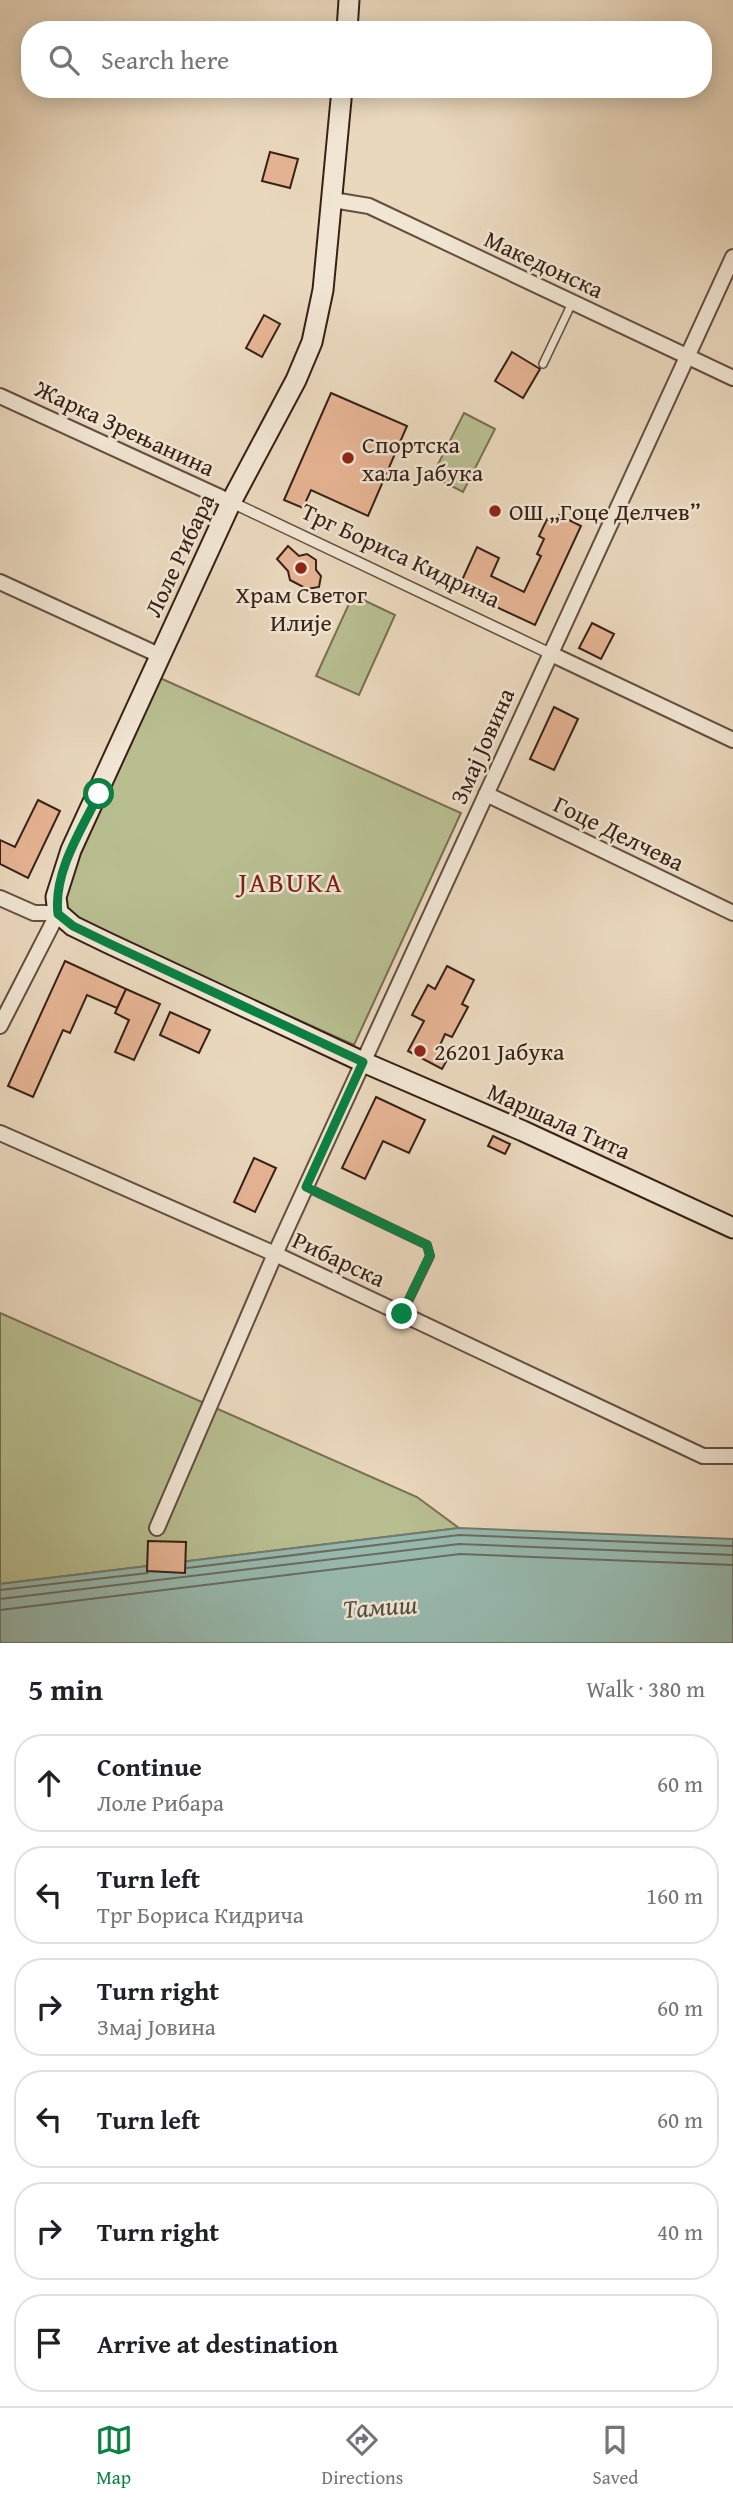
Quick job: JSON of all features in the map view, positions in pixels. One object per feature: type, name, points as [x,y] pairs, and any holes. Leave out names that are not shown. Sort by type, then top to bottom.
[{"type":"main road","points":[[348,21],[349,0]]},
{"type":"main road","name":"Лоле Рибара","points":[[58,914],[56,897],[71,850],[231,502],[296,380],[312,342],[323,290],[341,98]]},
{"type":"main road","points":[[58,914],[73,926],[108,943],[363,1062]]},
{"type":"main road","name":"Маршала Тита","points":[[363,1062],[523,1131],[733,1228]]},
{"type":"street","name":"Македонска","points":[[332,200],[369,206],[733,379]]},
{"type":"street","name":"Змај Јовина","points":[[158,1528],[275,1254],[733,257]]},
{"type":"street","name":"Жарка Зрењанина","points":[[0,396],[231,502]]},
{"type":"street","name":"Трг Бориса Кидрича","points":[[231,502],[549,653]]},
{"type":"street","points":[[0,582],[159,654]]},
{"type":"street","points":[[549,653],[733,740]]},
{"type":"street","name":"Гоце Делчева","points":[[486,794],[733,913]]},
{"type":"street","points":[[0,898],[34,913],[58,914]]},
{"type":"street","name":"Лоле Рибара","points":[[0,1026],[58,914]]},
{"type":"street","name":"Рибарска","points":[[0,1133],[275,1254],[703,1456],[733,1456]]},
{"type":"lane","points":[[543,364],[572,303]]},
{"type":"lane","points":[[306,1187],[427,1245],[430,1255],[402,1314]]},
{"type":"green space","points":[[464,413],[495,429],[463,492],[432,476]]},
{"type":"green space","points":[[353,595],[395,615],[359,695],[316,676]]},
{"type":"green space","points":[[160,678],[461,813],[354,1045],[78,921],[66,908],[64,891]]},
{"type":"green space","points":[[0,1313],[417,1497],[459,1528],[0,1584]]},
{"type":"water","name":"Тамиш","points":[[459,1528],[733,1539],[733,1643],[0,1643],[0,1584]]},
{"type":"building","points":[[270,152],[298,159],[290,188],[262,181]]},
{"type":"building","points":[[264,315],[280,324],[262,357],[246,348]]},
{"type":"building","points":[[512,352],[540,369],[523,398],[495,381]]},
{"type":"building","name":"Спортска хала Јабука","points":[[331,393],[407,426],[368,516],[311,490],[303,508],[284,500]]},
{"type":"building","points":[[559,515],[581,526],[535,625],[458,589],[477,547],[499,558],[491,576],[524,592],[541,556],[537,554],[544,539],[539,536],[547,519],[555,523]]},
{"type":"building","name":"Храм Светог Илије","points":[[288,546],[299,556],[307,554],[316,560],[316,570],[321,576],[319,587],[307,589],[290,580],[288,571],[277,559]]},
{"type":"building","points":[[592,623],[614,634],[601,659],[579,648]]},
{"type":"building","points":[[554,707],[578,719],[554,770],[530,759]]},
{"type":"building","points":[[38,800],[60,811],[28,878],[0,864],[0,840],[15,847]]},
{"type":"building","points":[[65,961],[126,989],[117,1008],[87,995],[70,1033],[63,1030],[33,1097],[8,1086]]},
{"type":"building","points":[[447,966],[474,980],[462,1004],[468,1007],[452,1037],[445,1034],[440,1045],[452,1051],[442,1069],[408,1051],[424,1021],[412,1015],[428,985],[435,989]]},
{"type":"building","points":[[126,989],[160,1004],[134,1060],[115,1052],[129,1020],[115,1013]]},
{"type":"building","points":[[170,1012],[210,1030],[199,1053],[160,1035]]},
{"type":"building","points":[[376,1097],[425,1120],[409,1153],[383,1141],[365,1179],[342,1168]]},
{"type":"building","points":[[493,1136],[510,1144],[505,1154],[488,1146]]},
{"type":"building","points":[[254,1158],[276,1168],[255,1212],[234,1202]]},
{"type":"building","points":[[148,1541],[186,1542],[185,1573],[147,1571]]},
{"type":"place","name":"Спортска хала Јабука","points":[[348,458]]},
{"type":"place","name":"ОШ „Гоце Делчев”","points":[[495,511]]},
{"type":"place","name":"Храм Светог Илије","points":[[301,568]]},
{"type":"place","name":"26201 Јабука","points":[[420,1051]]},
{"type":"district","name":"JABUKA","points":[[291,881]]},
{"type":"route","points":[[99,794],[71,850],[56,897],[58,914],[73,926],[108,943],[363,1062],[306,1187],[427,1245],[430,1255],[402,1314]]}]
